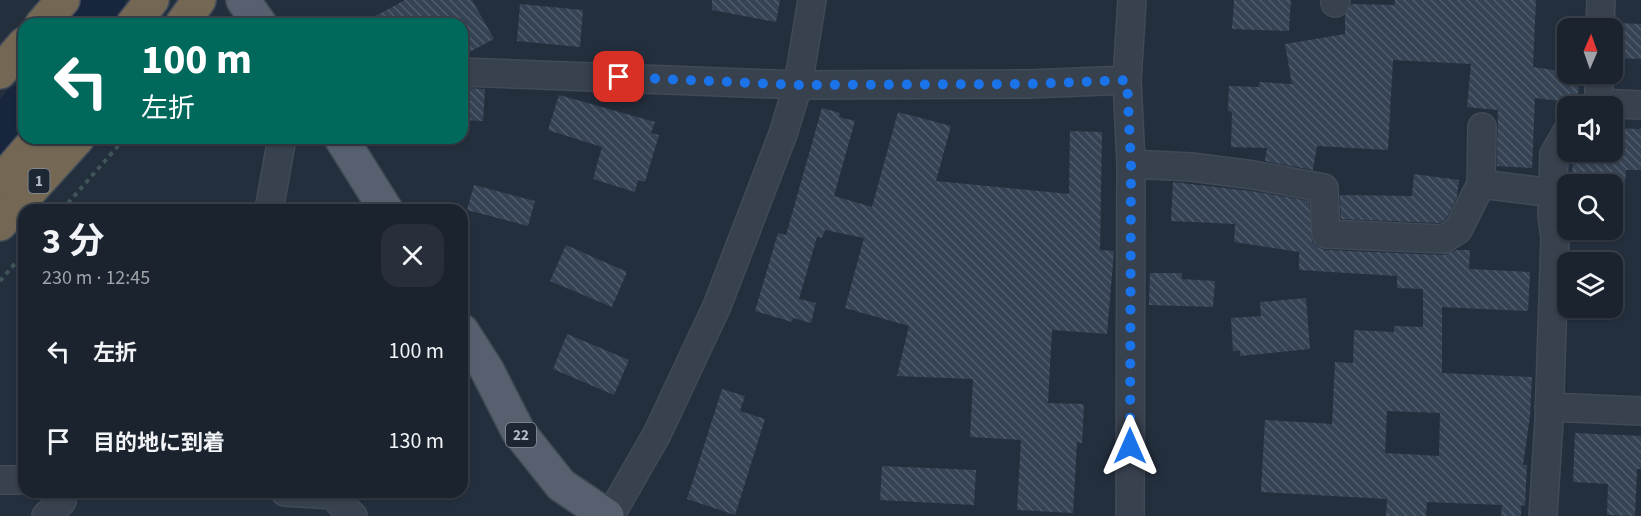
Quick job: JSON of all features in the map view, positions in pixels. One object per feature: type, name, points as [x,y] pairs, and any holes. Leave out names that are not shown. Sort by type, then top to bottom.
[{"type":"highway","points":[[47,18],[63,0]]},
{"type":"highway","points":[[138,18],[152,0]]},
{"type":"highway","points":[[186,18],[199,0]]},
{"type":"highway","points":[[0,72],[18,51]]},
{"type":"highway","points":[[0,182],[33,144]]},
{"type":"highway","name":"1","points":[[18,204],[73,144]]},
{"type":"highway","name":"1","points":[[0,224],[18,204]]},
{"type":"main road","points":[[243,0],[256,18]]},
{"type":"main road","points":[[345,144],[382,204]]},
{"type":"main road","name":"22","points":[[468,340],[487,370],[518,431],[561,485],[609,516]]},
{"type":"street","points":[[609,516],[657,434],[717,306],[783,134],[798,85],[812,0]]},
{"type":"street","points":[[1130,516],[1131,164],[1127,80],[1132,0]]},
{"type":"street","points":[[1600,18],[1601,0]]},
{"type":"street","points":[[468,72],[798,85],[1029,84],[1127,80]]},
{"type":"street","points":[[1623,105],[1641,105]]},
{"type":"street","points":[[1131,164],[1253,175],[1324,188],[1326,234],[1444,239],[1458,230],[1481,184],[1482,127]]},
{"type":"street","points":[[270,204],[281,144]]},
{"type":"street","points":[[1543,516],[1555,238],[1552,216],[1554,154],[1557,149]]},
{"type":"street","points":[[1481,184],[1553,193]]},
{"type":"street","points":[[1549,407],[1641,411]]},
{"type":"street","points":[[0,480],[18,480]]},
{"type":"street","points":[[46,516],[62,498]]},
{"type":"street","points":[[335,498],[353,516]]},
{"type":"path","points":[[67,204],[120,144]]},
{"type":"path","points":[[0,281],[18,261]]},
{"type":"building","points":[[405,0],[472,0],[494,39],[468,53],[468,18],[372,18]]},
{"type":"building","points":[[712,0],[780,0],[776,22],[712,10]]},
{"type":"building","points":[[1234,0],[1291,0],[1289,31],[1232,29]]},
{"type":"building","points":[[1395,0],[1536,0],[1533,67],[1557,70],[1557,84],[1579,84],[1578,96],[1557,96],[1557,101],[1535,98],[1532,168],[1497,166],[1498,110],[1467,107],[1471,64],[1393,60],[1388,150],[1317,146],[1313,170],[1265,161],[1267,148],[1231,147],[1232,112],[1228,111],[1229,86],[1259,87],[1259,82],[1292,84],[1285,44],[1345,34],[1345,15],[1351,4],[1394,5]]},
{"type":"building","points":[[520,4],[583,10],[580,47],[517,41]]},
{"type":"building","points":[[1623,23],[1641,24],[1641,59],[1623,58]]},
{"type":"building","points":[[468,88],[485,89],[483,121],[468,120]]},
{"type":"building","points":[[559,95],[655,122],[651,133],[659,135],[645,182],[638,180],[635,192],[593,179],[602,147],[548,130]]},
{"type":"building","points":[[822,108],[840,113],[839,117],[855,121],[834,196],[872,207],[898,112],[951,126],[936,181],[1069,194],[1070,131],[1102,132],[1100,250],[1114,251],[1107,334],[1052,330],[1048,403],[1084,404],[1082,443],[1077,442],[1073,513],[1017,510],[1021,440],[970,437],[973,379],[897,376],[909,326],[845,308],[864,238],[825,230],[822,238],[817,237],[799,299],[816,303],[811,323],[793,318],[792,322],[755,311],[778,233],[786,235]]},
{"type":"building","points":[[1623,128],[1641,129],[1641,170],[1626,170],[1625,184],[1623,184],[1623,174],[1572,174],[1573,162],[1623,162]]},
{"type":"building","points":[[1414,174],[1459,180],[1457,197],[1446,219],[1440,223],[1341,219],[1340,195],[1412,196]]},
{"type":"building","points":[[1173,182],[1251,191],[1309,201],[1312,242],[1325,250],[1443,255],[1457,250],[1470,250],[1469,269],[1530,272],[1528,311],[1442,307],[1442,373],[1532,377],[1530,416],[1523,465],[1527,465],[1525,506],[1521,505],[1521,516],[1501,516],[1502,505],[1427,502],[1426,516],[1386,516],[1387,499],[1261,492],[1265,420],[1332,424],[1335,362],[1353,363],[1354,330],[1394,332],[1394,326],[1423,327],[1423,289],[1397,288],[1397,276],[1299,270],[1299,252],[1234,242],[1235,224],[1171,221]],"holes":[[[1387,411],[1440,413],[1439,456],[1385,453]]]},
{"type":"building","points":[[474,185],[535,201],[528,226],[468,210]]},
{"type":"building","points":[[566,245],[627,272],[612,307],[550,281]]},
{"type":"building","points":[[1150,273],[1182,273],[1182,279],[1215,281],[1213,307],[1149,305]]},
{"type":"building","points":[[1306,298],[1310,349],[1240,356],[1240,351],[1233,351],[1231,318],[1261,316],[1260,302]]},
{"type":"building","points":[[567,334],[629,360],[614,395],[553,369]]},
{"type":"building","points":[[722,389],[745,396],[740,411],[765,419],[735,515],[687,499]]},
{"type":"building","points":[[1575,433],[1641,436],[1641,469],[1637,469],[1635,516],[1607,515],[1608,484],[1573,482]]},
{"type":"building","points":[[882,466],[976,470],[974,505],[880,500]]},
{"type":"waterway","points":[[91,18],[103,0]]},
{"type":"waterway","points":[[0,134],[18,113]]},
{"type":"route","points":[[619,77],[798,85],[1029,84],[1127,80],[1131,164],[1130,446]]}]
